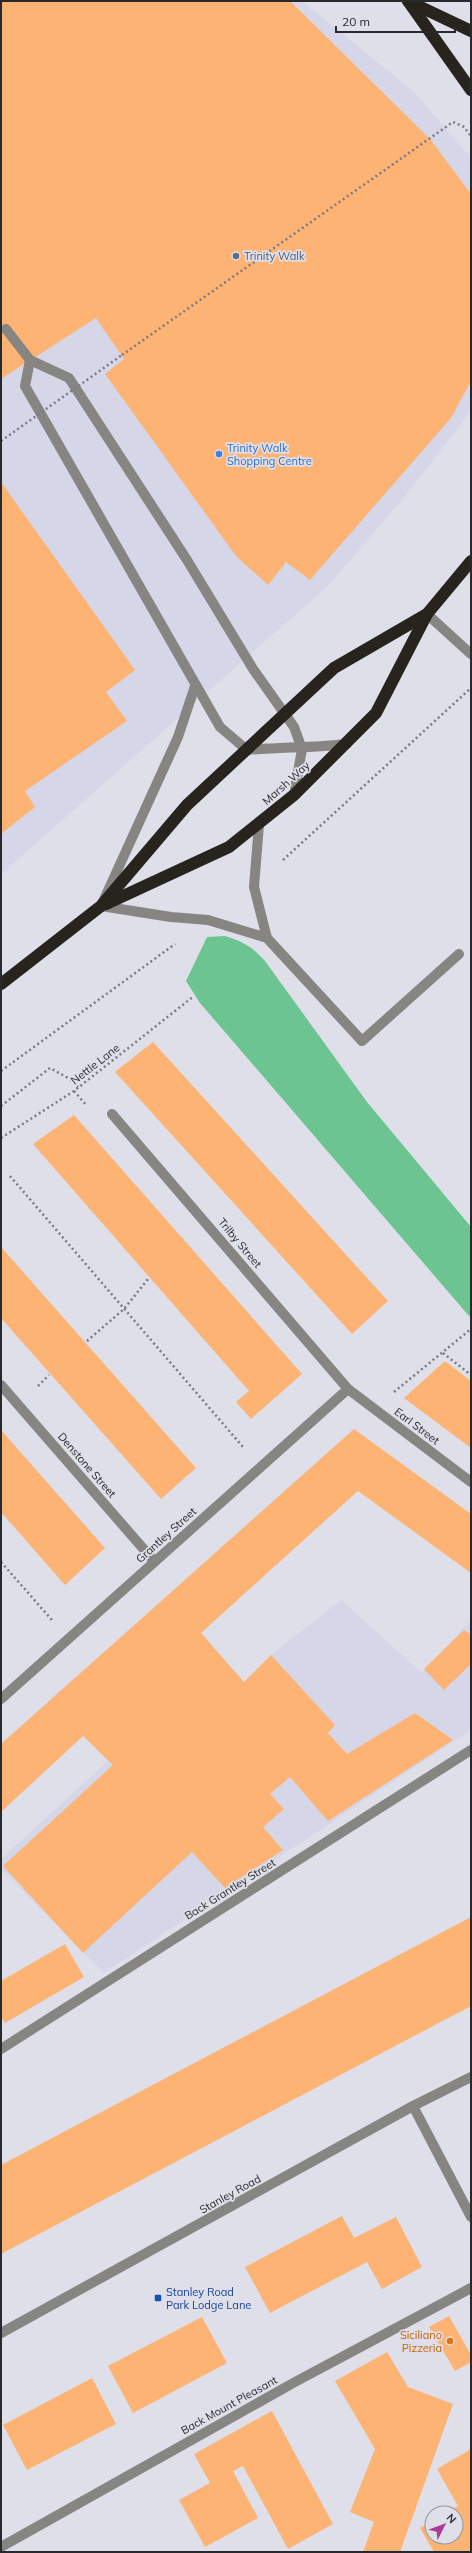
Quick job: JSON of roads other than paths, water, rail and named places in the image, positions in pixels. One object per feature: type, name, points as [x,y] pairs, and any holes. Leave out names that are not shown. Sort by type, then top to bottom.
[{"type":"highway","points":[[408,1],[471,31]]},
{"type":"highway","points":[[408,1],[471,90]]},
{"type":"highway","name":"Marsh Way","points":[[101,906],[229,846],[259,824],[294,795],[347,744],[376,713],[427,614],[471,561]]},
{"type":"highway","name":"Marsh Way","points":[[1,984],[101,906],[187,805],[334,668],[427,614]]},
{"type":"street","points":[[6,329],[30,360],[69,378],[187,560],[248,663],[294,727],[302,749],[294,795]]},
{"type":"street","points":[[30,360],[25,386],[195,686],[220,727],[247,750],[285,747],[302,749],[347,744]]},
{"type":"street","points":[[427,614],[471,654]]},
{"type":"street","points":[[195,686],[178,738],[101,906],[171,918],[208,920],[267,938]]},
{"type":"street","points":[[259,824],[254,887],[267,938],[362,1041],[459,954]]},
{"type":"street","name":"Trilby Street","points":[[112,1114],[348,1389]]},
{"type":"street","name":"Denstone Street","points":[[1,1384],[154,1561]]},
{"type":"street","name":"Earl Street","points":[[348,1389],[471,1482]]},
{"type":"street","name":"Grantley Street","points":[[1,1699],[348,1389]]},
{"type":"street","name":"Back Grantley Street","points":[[1,2049],[471,1750]]},
{"type":"street","name":"Stanley Road","points":[[1,2333],[413,2106],[471,2077]]},
{"type":"street","points":[[413,2106],[471,2217]]},
{"type":"street","name":"Back Mount Pleasant","points":[[1,2547],[294,2382],[471,2288]]},
{"type":"place","name":"Trinity Walk","points":[[236,256]]},
{"type":"place","name":"Trinity Walk Shopping Centre","points":[[219,454]]},
{"type":"place","name":"Stanley Road Park Lodge Lane","points":[[158,2298]]},
{"type":"place","name":"Siciliano Pizzeria","points":[[450,2341]]}]
